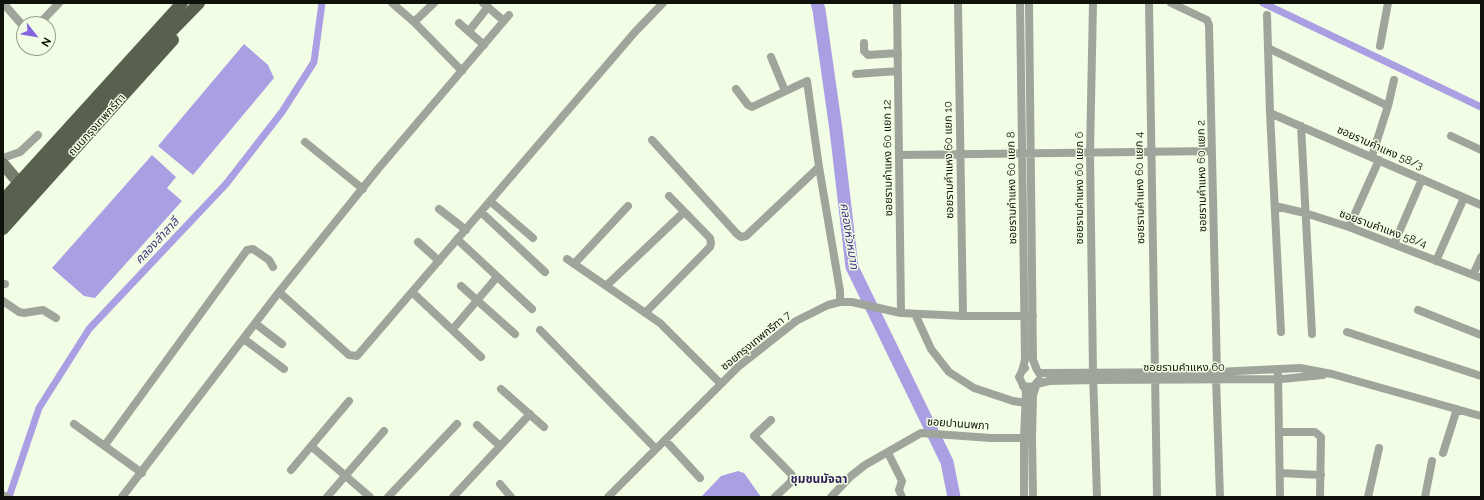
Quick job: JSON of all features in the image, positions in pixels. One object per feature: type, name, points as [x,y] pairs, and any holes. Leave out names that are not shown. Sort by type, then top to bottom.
[{"type":"main road","name":"ถนนกรุงเทพกรีฑา","points":[[3,214],[156,47],[199,3]]},
{"type":"main road","name":"ถนนกรุงเทพกรีฑา","points":[[3,188],[165,14],[180,6]]},
{"type":"main road","name":"ถนนกรุงเทพกรีฑา","points":[[3,200],[180,6]]},
{"type":"main road","name":"ถนนกรุงเทพกรีฑา","points":[[3,229],[184,29],[186,18]]},
{"type":"street","points":[[3,3],[16,18]]},
{"type":"street","points":[[47,16],[59,3]]},
{"type":"street","points":[[392,3],[414,22],[462,71]]},
{"type":"street","points":[[414,22],[434,3]]},
{"type":"street","points":[[279,292],[349,355],[357,356],[639,27],[663,3]]},
{"type":"street","name":"ซอยรามคำแหง 60 แยก 12","points":[[897,3],[900,155],[897,312]]},
{"type":"street","name":"ซอยรามคำแหง 60 แยก 10","points":[[958,3],[963,316]]},
{"type":"street","name":"ซอยรามคำแหง 60 แยก 8","points":[[1020,3],[1022,155],[1028,239]]},
{"type":"street","name":"ซอยรามคำแหง 60 แยก 8","points":[[1029,3],[1031,155],[1028,239],[1029,317],[1033,360],[1038,371]]},
{"type":"street","name":"ซอยรามคำแหง 60 แยก 6","points":[[1092,3],[1090,152],[1096,497]]},
{"type":"street","name":"ซอยรามคำแหง 60 แยก 4","points":[[1149,3],[1157,497]]},
{"type":"street","name":"ซอยรามคำแหง 60 แยก 2","points":[[1171,3],[1207,20],[1209,24],[1220,497]]},
{"type":"street","points":[[1380,46],[1388,3]]},
{"type":"street","points":[[122,497],[142,473],[279,292],[506,18],[486,5],[469,31]]},
{"type":"street","points":[[1267,15],[1270,113],[1281,332]]},
{"type":"street","points":[[459,23],[484,45]]},
{"type":"street","points":[[864,44],[864,51],[868,55],[898,53]]},
{"type":"street","points":[[1268,48],[1388,106]]},
{"type":"street","points":[[771,57],[785,90]]},
{"type":"street","points":[[856,74],[898,71]]},
{"type":"street","points":[[1021,78],[1030,77]]},
{"type":"street","points":[[1349,227],[1376,158],[1394,80]]},
{"type":"street","points":[[736,89],[748,105],[752,107],[785,90],[807,81],[819,167],[840,291],[840,302]]},
{"type":"street","name":"ซอยรามคำแหง 58/3","points":[[1270,113],[1481,205]]},
{"type":"street","points":[[1301,126],[1312,334]]},
{"type":"street","points":[[3,158],[20,152],[38,135]]},
{"type":"street","points":[[1451,136],[1481,150]]},
{"type":"street","points":[[652,140],[732,229],[741,237],[746,236],[819,167]]},
{"type":"street","points":[[305,142],[363,189]]},
{"type":"street","points":[[900,155],[1031,155],[1090,152],[1212,151]]},
{"type":"street","points":[[3,164],[14,177]]},
{"type":"street","points":[[1394,244],[1422,179]]},
{"type":"street","points":[[646,313],[710,247],[711,243],[710,238],[669,196]]},
{"type":"street","points":[[1436,261],[1464,198]]},
{"type":"street","points":[[490,201],[533,238]]},
{"type":"street","points":[[628,206],[570,262],[660,323],[722,384]]},
{"type":"street","name":"ซอยรามคำแหง 58/4","points":[[1275,206],[1305,213],[1349,227],[1481,278]]},
{"type":"street","points":[[439,209],[466,230]]},
{"type":"street","points":[[480,212],[545,272]]},
{"type":"street","points":[[606,286],[684,212]]},
{"type":"street","points":[[457,239],[532,308]]},
{"type":"street","points":[[418,242],[439,261]]},
{"type":"street","points":[[105,446],[247,250],[254,249],[269,260],[273,267]]},
{"type":"street","points":[[1473,275],[1481,257]]},
{"type":"street","points":[[452,330],[497,276]]},
{"type":"street","points":[[461,286],[515,334]]},
{"type":"street","points":[[412,292],[481,357]]},
{"type":"street","points":[[3,301],[19,312],[24,313],[43,310],[56,318]]},
{"type":"street","name":"ซอยกรุงเทพกรีฑา 7","points":[[608,497],[739,366],[796,321],[840,302],[852,302],[897,312],[915,314],[1029,317]]},
{"type":"street","points":[[1418,310],[1481,335]]},
{"type":"street","points":[[915,314],[931,349],[949,372],[974,388],[1013,401],[1026,403]]},
{"type":"street","name":"ซอยรามคำแหง 60 แยก 8","points":[[1022,371],[1025,360],[1029,317]]},
{"type":"street","points":[[256,324],[282,344]]},
{"type":"street","points":[[540,330],[656,449]]},
{"type":"street","points":[[1347,332],[1481,376]]},
{"type":"street","points":[[244,339],[284,369]]},
{"type":"street","name":"ซอยรามคำแหง 60","points":[[1022,371],[1030,367],[1038,371],[1093,376],[1217,375],[1278,379],[1332,374]]},
{"type":"street","name":"ซอยรามคำแหง 60","points":[[1217,375],[1300,368],[1332,374],[1481,416]]},
{"type":"street","points":[[1278,369],[1280,497]]},
{"type":"street","points":[[1022,371],[1019,377],[1026,391],[1033,497]]},
{"type":"street","points":[[1024,497],[1028,438],[1033,395],[1039,380],[1038,371]]},
{"type":"street","name":"ซอยรามคำแหง 60","points":[[1023,386],[1030,388],[1049,381],[1093,376]]},
{"type":"street","points":[[501,389],[544,426]]},
{"type":"street","points":[[291,470],[349,401]]},
{"type":"street","points":[[1443,453],[1457,409]]},
{"type":"street","points":[[453,497],[530,414]]},
{"type":"street","points":[[771,420],[754,436],[792,475],[791,482],[775,497]]},
{"type":"street","points":[[74,424],[142,473]]},
{"type":"street","points":[[388,497],[457,424]]},
{"type":"street","points":[[478,425],[500,446]]},
{"type":"street","points":[[327,497],[384,431]]},
{"type":"street","name":"ซอยปานนพภา","points":[[831,497],[865,465],[921,433],[929,432],[946,435],[1028,438]]},
{"type":"street","points":[[1279,432],[1319,434],[1321,437],[1320,497]]},
{"type":"street","points":[[666,440],[700,478]]},
{"type":"street","points":[[311,446],[370,497]]},
{"type":"street","points":[[1368,497],[1379,448]]},
{"type":"street","points":[[888,453],[902,481],[899,487],[900,496]]},
{"type":"street","points":[[1425,497],[1432,461]]},
{"type":"street","points":[[1280,473],[1321,475]]},
{"type":"street","points":[[500,484],[511,497]]},
{"type":"shaded area","points":[[244,44],[268,65],[274,78],[193,175],[158,146]]},
{"type":"shaded area","points":[[152,155],[176,177],[167,188],[182,201],[95,298],[84,296],[52,268]]},
{"type":"shaded area","points":[[738,471],[744,473],[761,497],[701,497],[721,476]]},
{"type":"waterway","name":"คลองลำสาลี","points":[[9,497],[39,408],[89,329],[226,184],[282,112],[314,62],[322,3]]},
{"type":"waterway","name":"คลองหัวหมาก","points":[[817,3],[836,130],[852,267],[947,462],[954,497]]},
{"type":"waterway","points":[[1263,3],[1481,107]]},
{"type":"district","name":"ชุมชนมัจฉา","points":[[819,479]]}]
